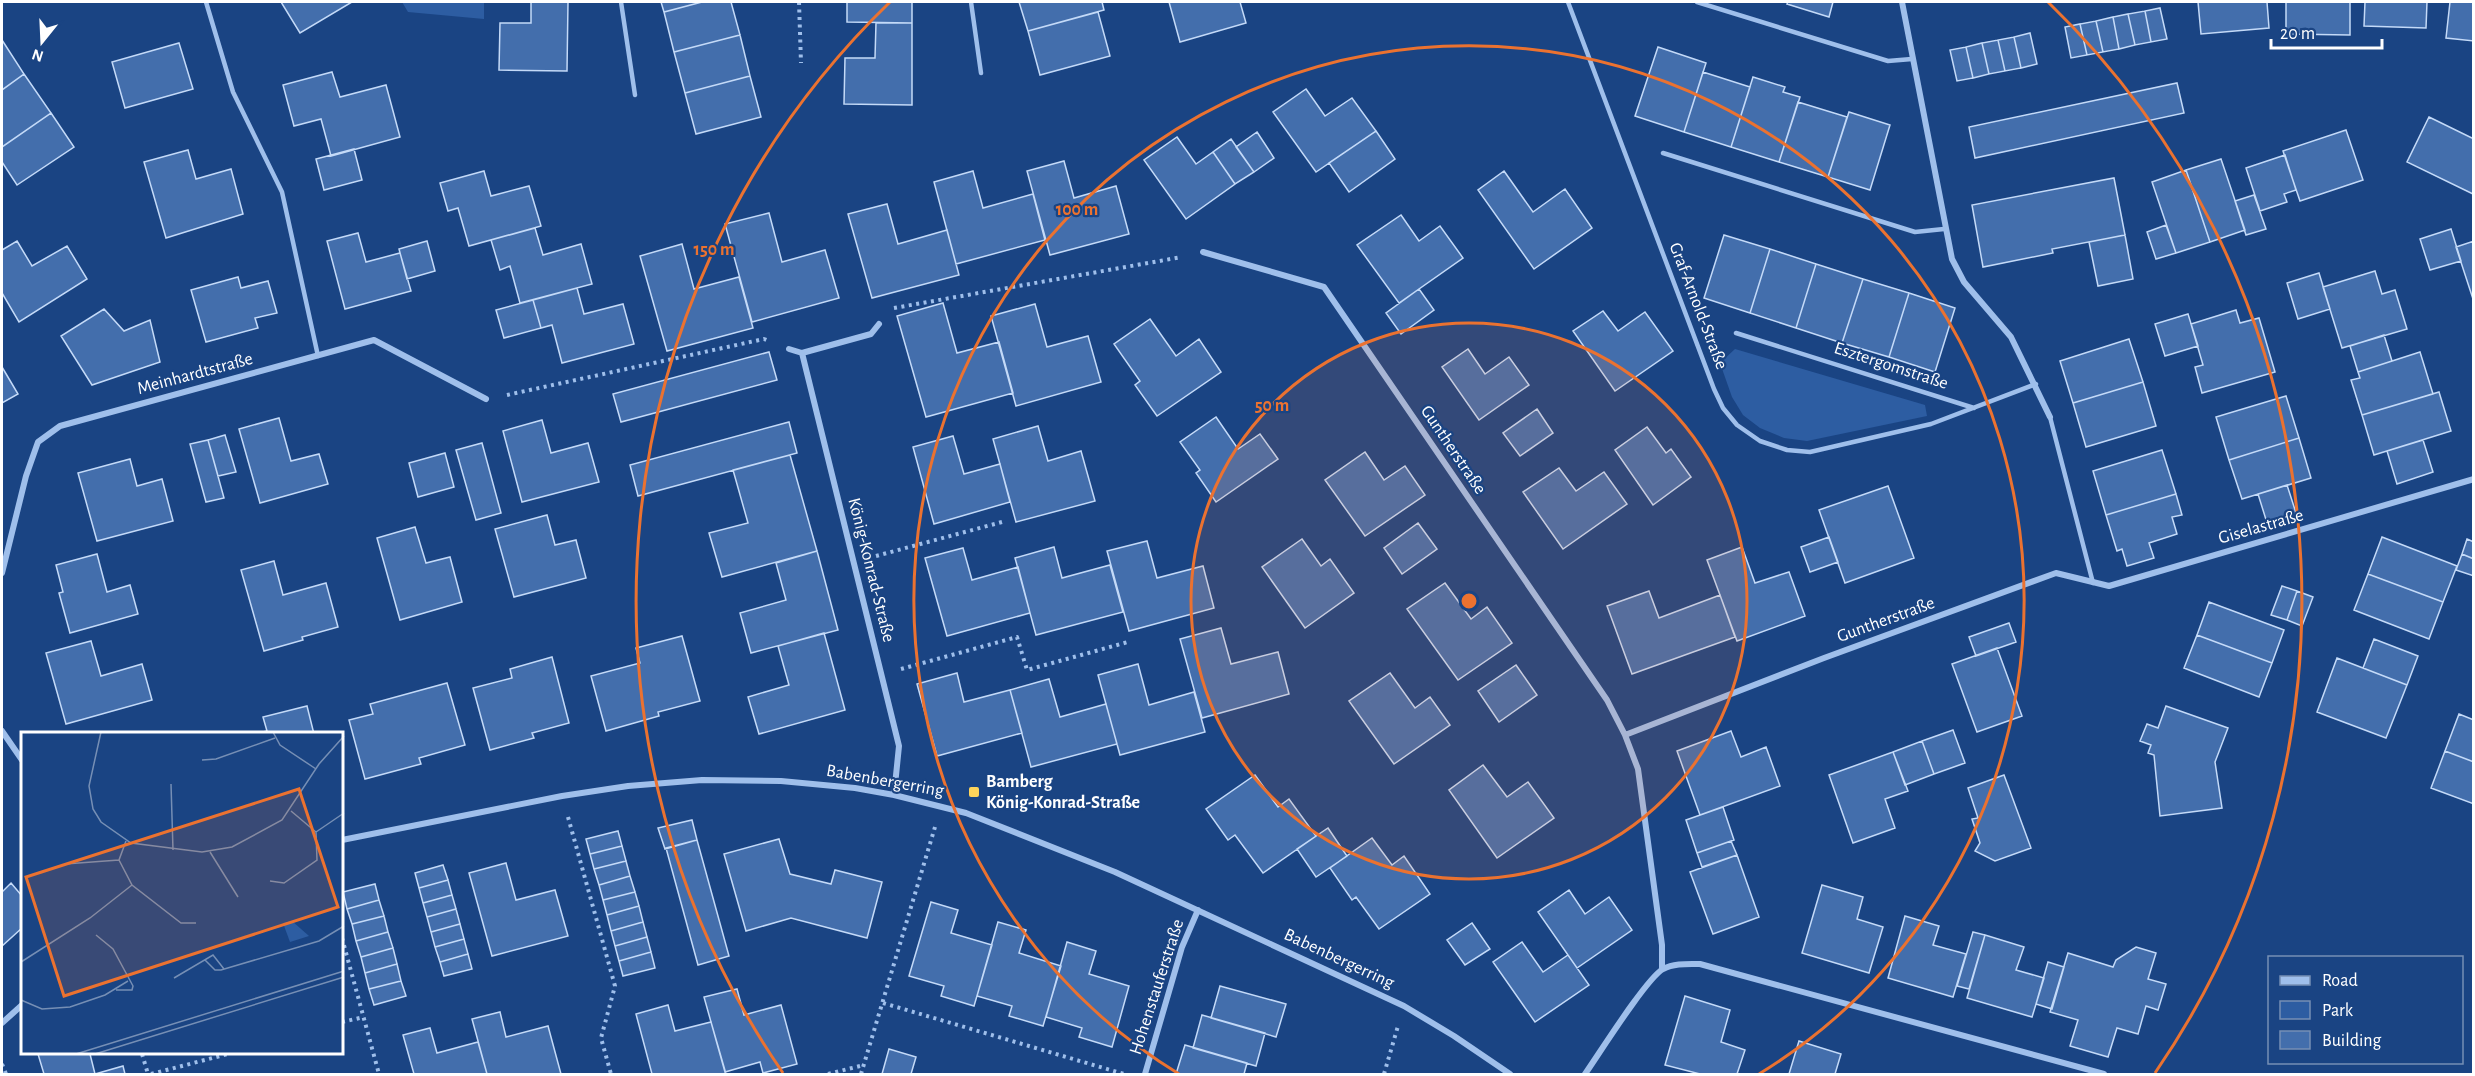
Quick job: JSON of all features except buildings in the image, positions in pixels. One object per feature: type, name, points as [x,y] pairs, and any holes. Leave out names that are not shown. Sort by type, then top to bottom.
[{"type":"street","points":[[1902,2],[1944,229],[1952,259],[1964,282],[2011,337],[2036,384],[2050,417]]},
{"type":"street","name":"Guntherstraße","points":[[1203,252],[1324,287],[1607,700],[1625,735],[1638,769],[1662,945],[1662,969]]},
{"type":"street","points":[[789,349],[802,353],[871,334],[879,324]]},
{"type":"street","name":"Meinhardtstraße","points":[[2,573],[26,476],[38,442],[60,426],[374,340],[486,399]]},
{"type":"street","name":"König-Konrad-Straße","points":[[802,353],[899,746],[894,795]]},
{"type":"street","name":"Giselastraße","points":[[2056,573],[2109,586],[2474,478]]},
{"type":"street","name":"Guntherstraße","points":[[1625,735],[1824,658],[2056,573]]},
{"type":"street","points":[[2,731],[21,759]]},
{"type":"street","name":"Babenbergerring","points":[[344,840],[562,796],[628,786],[702,780],[782,781],[855,788],[894,795],[941,806],[1115,872],[1404,1006],[1510,1074]]},
{"type":"street","name":"Hohenstauferstraße","points":[[1145,1074],[1182,947],[1198,910]]},
{"type":"street","points":[[1585,1074],[1648,985],[1662,969],[1680,964],[1700,964],[2104,1074]]},
{"type":"street","points":[[2,1023],[21,1006]]},
{"type":"lane","points":[[206,2],[233,92],[282,192],[318,356]]},
{"type":"lane","points":[[621,2],[635,95]]},
{"type":"lane","points":[[971,2],[981,73]]},
{"type":"lane","name":"Graf-Arnold-Straße","points":[[1568,2],[1714,389],[1723,408],[1737,425],[1760,441],[1786,450],[1809,452],[1931,424],[1974,408]]},
{"type":"lane","points":[[1697,2],[1888,61],[1912,59]]},
{"type":"lane","points":[[1663,153],[1915,232],[1944,229]]},
{"type":"lane","name":"Esztergomstraße","points":[[1736,333],[1974,408]]},
{"type":"lane","points":[[1974,408],[2036,384]]},
{"type":"lane","points":[[2050,417],[2093,583]]},
{"type":"path","points":[[799,2],[801,63]]},
{"type":"path","points":[[879,324],[894,308],[1167,261],[1203,252]]},
{"type":"path","points":[[486,399],[764,339],[789,349]]},
{"type":"path","points":[[854,562],[1002,522]]},
{"type":"path","points":[[881,674],[1017,637],[1026,670],[1128,642]]},
{"type":"path","points":[[562,796],[615,986],[601,1038],[611,1074]]},
{"type":"path","points":[[861,1074],[941,806]]},
{"type":"path","points":[[344,946],[379,1074]]},
{"type":"path","points":[[883,1003],[1124,1074]]},
{"type":"path","points":[[1384,1074],[1404,1006]]},
{"type":"path","points":[[344,1022],[364,1017]]},
{"type":"path","points":[[143,1055],[150,1074],[221,1055]]},
{"type":"path","points":[[2,1064],[6,1074]]},
{"type":"path","points":[[828,1074],[864,1065]]},
{"type":"green space","points":[[402,2],[484,2],[484,19],[408,12]]},
{"type":"green space","points":[[1735,349],[1925,405],[1927,416],[1807,441],[1784,438],[1760,428],[1743,415],[1732,397],[1720,363]]},
{"type":"place","name":"Bamberg König-Konrad-Straße","points":[[974,792]]}]
